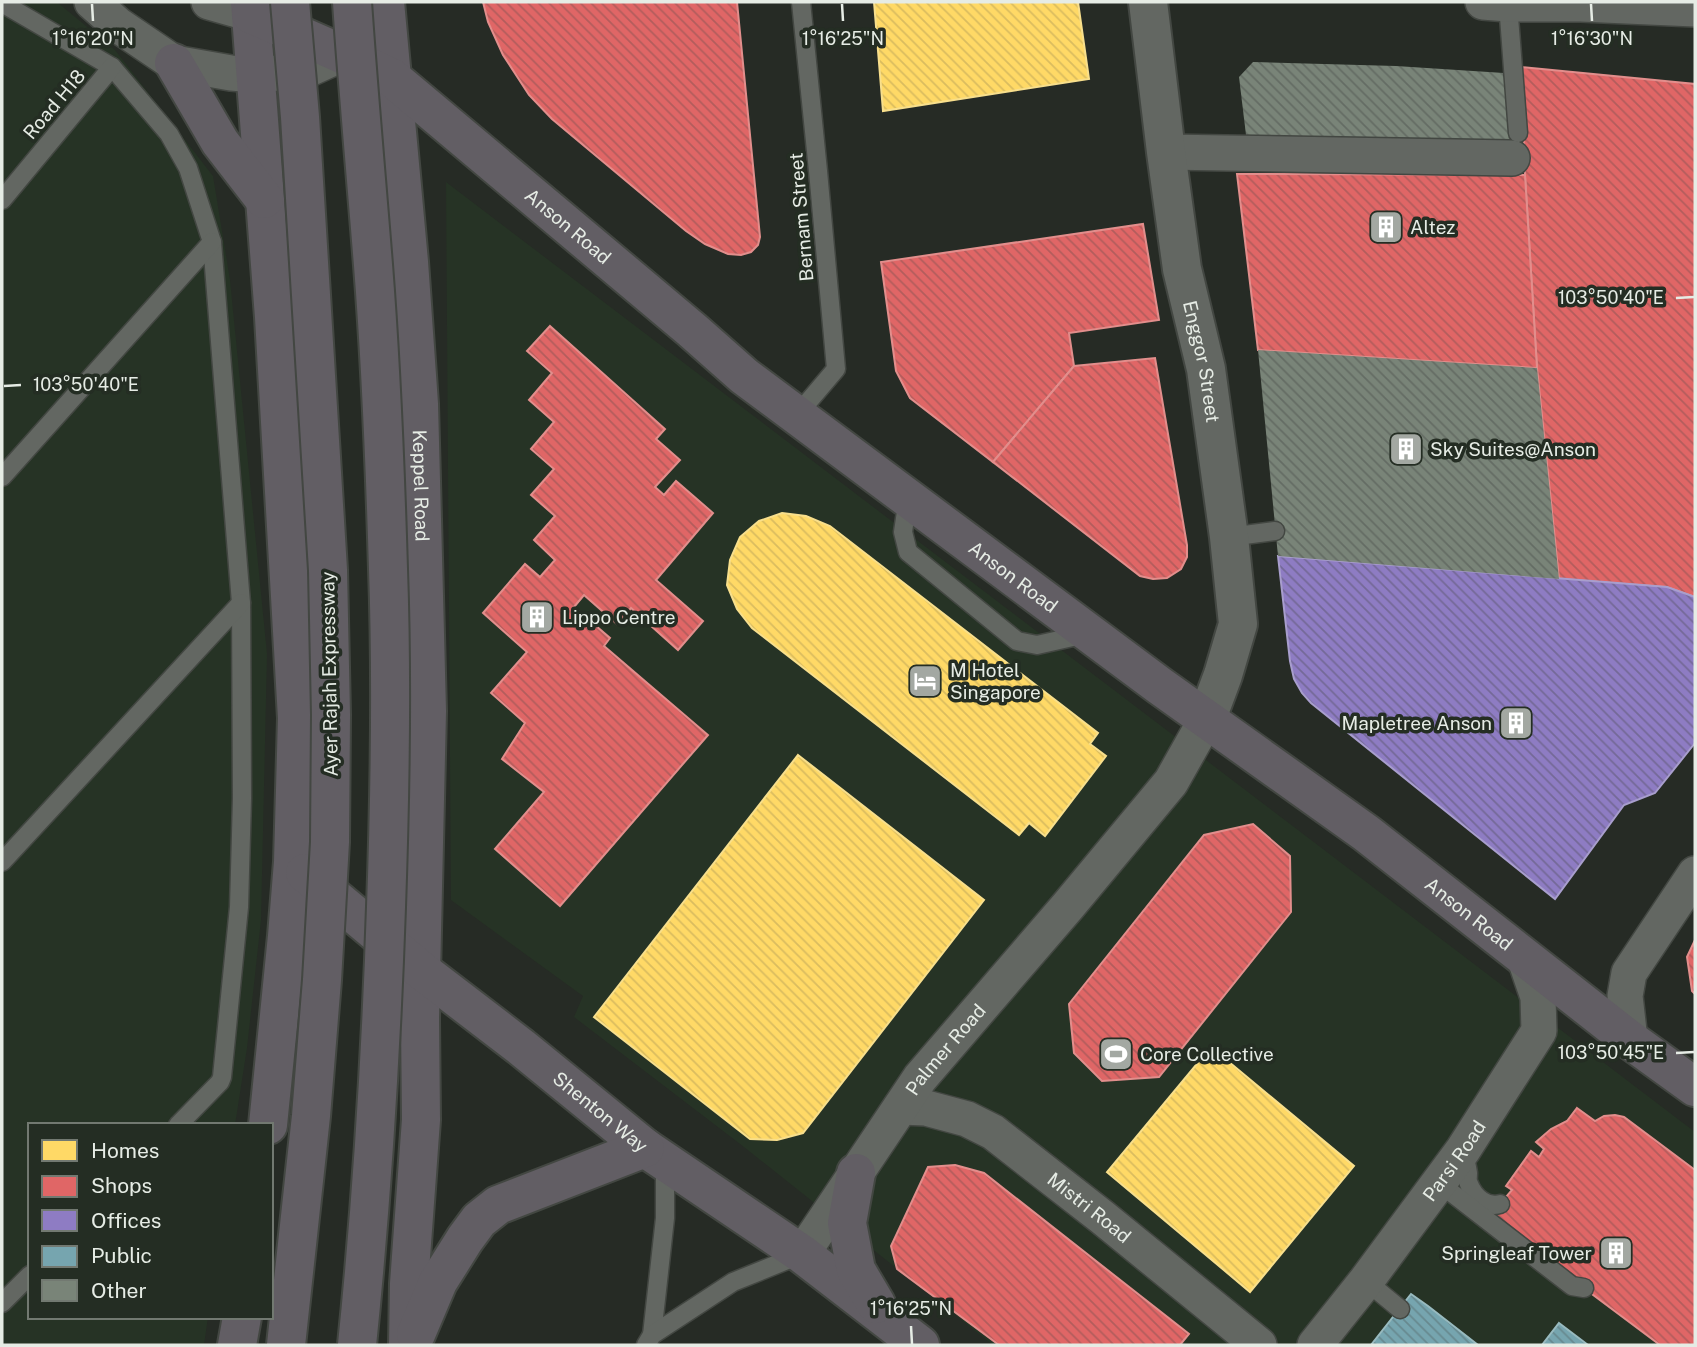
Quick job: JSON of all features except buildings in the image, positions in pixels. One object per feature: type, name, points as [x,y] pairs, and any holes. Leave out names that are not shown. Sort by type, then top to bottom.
[{"type":"highway","name":"Ayer Rajah Expressway","points":[[286,1345],[311,1116],[321,981],[330,842],[331,715],[328,569],[290,2]]},
{"type":"highway","points":[[357,1345],[373,1159],[390,816],[388,571],[373,267],[375,6]]},
{"type":"highway","name":"Keppel Road","points":[[375,6],[392,78],[419,404],[427,711],[420,1019],[421,1120],[409,1284],[409,1345]]},
{"type":"highway","points":[[251,8],[274,317],[296,705],[293,863],[268,1123]]},
{"type":"highway","name":"Anson Road","points":[[251,8],[392,78],[744,376],[1160,686],[1366,833],[1565,990],[1695,1087]]},
{"type":"highway","points":[[174,63],[220,142],[264,199]]},
{"type":"highway","name":"Shenton Way","points":[[293,863],[422,971],[522,1046],[655,1155],[802,1254],[916,1342]]},
{"type":"highway","points":[[409,1345],[438,1282],[465,1239],[479,1220],[498,1205],[655,1155]]},
{"type":"highway","points":[[856,1173],[848,1223],[856,1270],[876,1303],[916,1342]]},
{"type":"highway","points":[[237,1345],[242,1319]]},
{"type":"street","points":[[92,2],[118,25],[174,63],[256,75],[309,69],[342,54],[375,6]]},
{"type":"street","name":"Anson Road","points":[[209,2],[251,8]]},
{"type":"street","name":"Enggor Street","points":[[1148,2],[1182,270],[1206,369],[1238,624],[1207,718]]},
{"type":"street","points":[[1495,3],[1695,9]]},
{"type":"street","points":[[1166,152],[1515,146]]},
{"type":"street","name":"Palmer Road","points":[[802,1254],[920,1078],[1171,782],[1207,718]]},
{"type":"street","points":[[1630,1040],[1625,996],[1629,973],[1695,874]]},
{"type":"street","name":"Parsi Road","points":[[1315,1345],[1440,1183],[1539,1031],[1538,997],[1525,959]]},
{"type":"street","points":[[1565,990],[1600,989],[1629,973]]},
{"type":"street","name":"Mistri Road","points":[[901,1107],[926,1108],[967,1119],[993,1132],[1259,1345]]},
{"type":"lane","name":"Bernam Street","points":[[797,415],[836,369],[801,2]]},
{"type":"lane","points":[[1495,3],[1515,146]]},
{"type":"lane","points":[[2,4],[112,67],[169,134],[188,168],[212,242],[241,603],[242,798],[239,907],[224,1071],[219,1083],[180,1123]]},
{"type":"lane","name":"Road H18","points":[[2,200],[112,67]]},
{"type":"lane","points":[[2,477],[212,242]]},
{"type":"lane","points":[[1229,537],[1275,531]]},
{"type":"lane","points":[[2,862],[241,603]]},
{"type":"lane","points":[[1463,1150],[1468,1183],[1487,1205],[1500,1204]]},
{"type":"lane","points":[[649,1340],[665,1218],[655,1155]]},
{"type":"lane","points":[[1440,1183],[1572,1286],[1584,1288]]},
{"type":"lane","points":[[649,1340],[733,1282],[802,1254]]},
{"type":"lane","points":[[2,1303],[28,1277]]},
{"type":"lane","points":[[1366,1282],[1400,1309]]},
{"type":"shaded area","points":[[2,2],[57,2],[115,50],[213,176],[230,280],[267,654],[261,920],[247,1048],[235,1123],[28,1123],[28,1319],[208,1319],[204,1345],[2,1345]]},
{"type":"shaded area","points":[[446,182],[1695,1132],[1695,1345],[993,1345],[744,1147],[574,1017],[583,996],[451,900]]},
{"type":"place","name":"Altez","points":[[1386,227]]},
{"type":"place","name":"Sky Suites@Anson","points":[[1406,449]]},
{"type":"place","name":"Lippo Centre","points":[[537,617]]},
{"type":"place","name":"M Hotel Singapore","points":[[925,681]]},
{"type":"place","name":"Mapletree Anson","points":[[1516,723]]},
{"type":"place","name":"Core Collective","points":[[1116,1054]]},
{"type":"place","name":"Springleaf Tower","points":[[1616,1253]]}]
